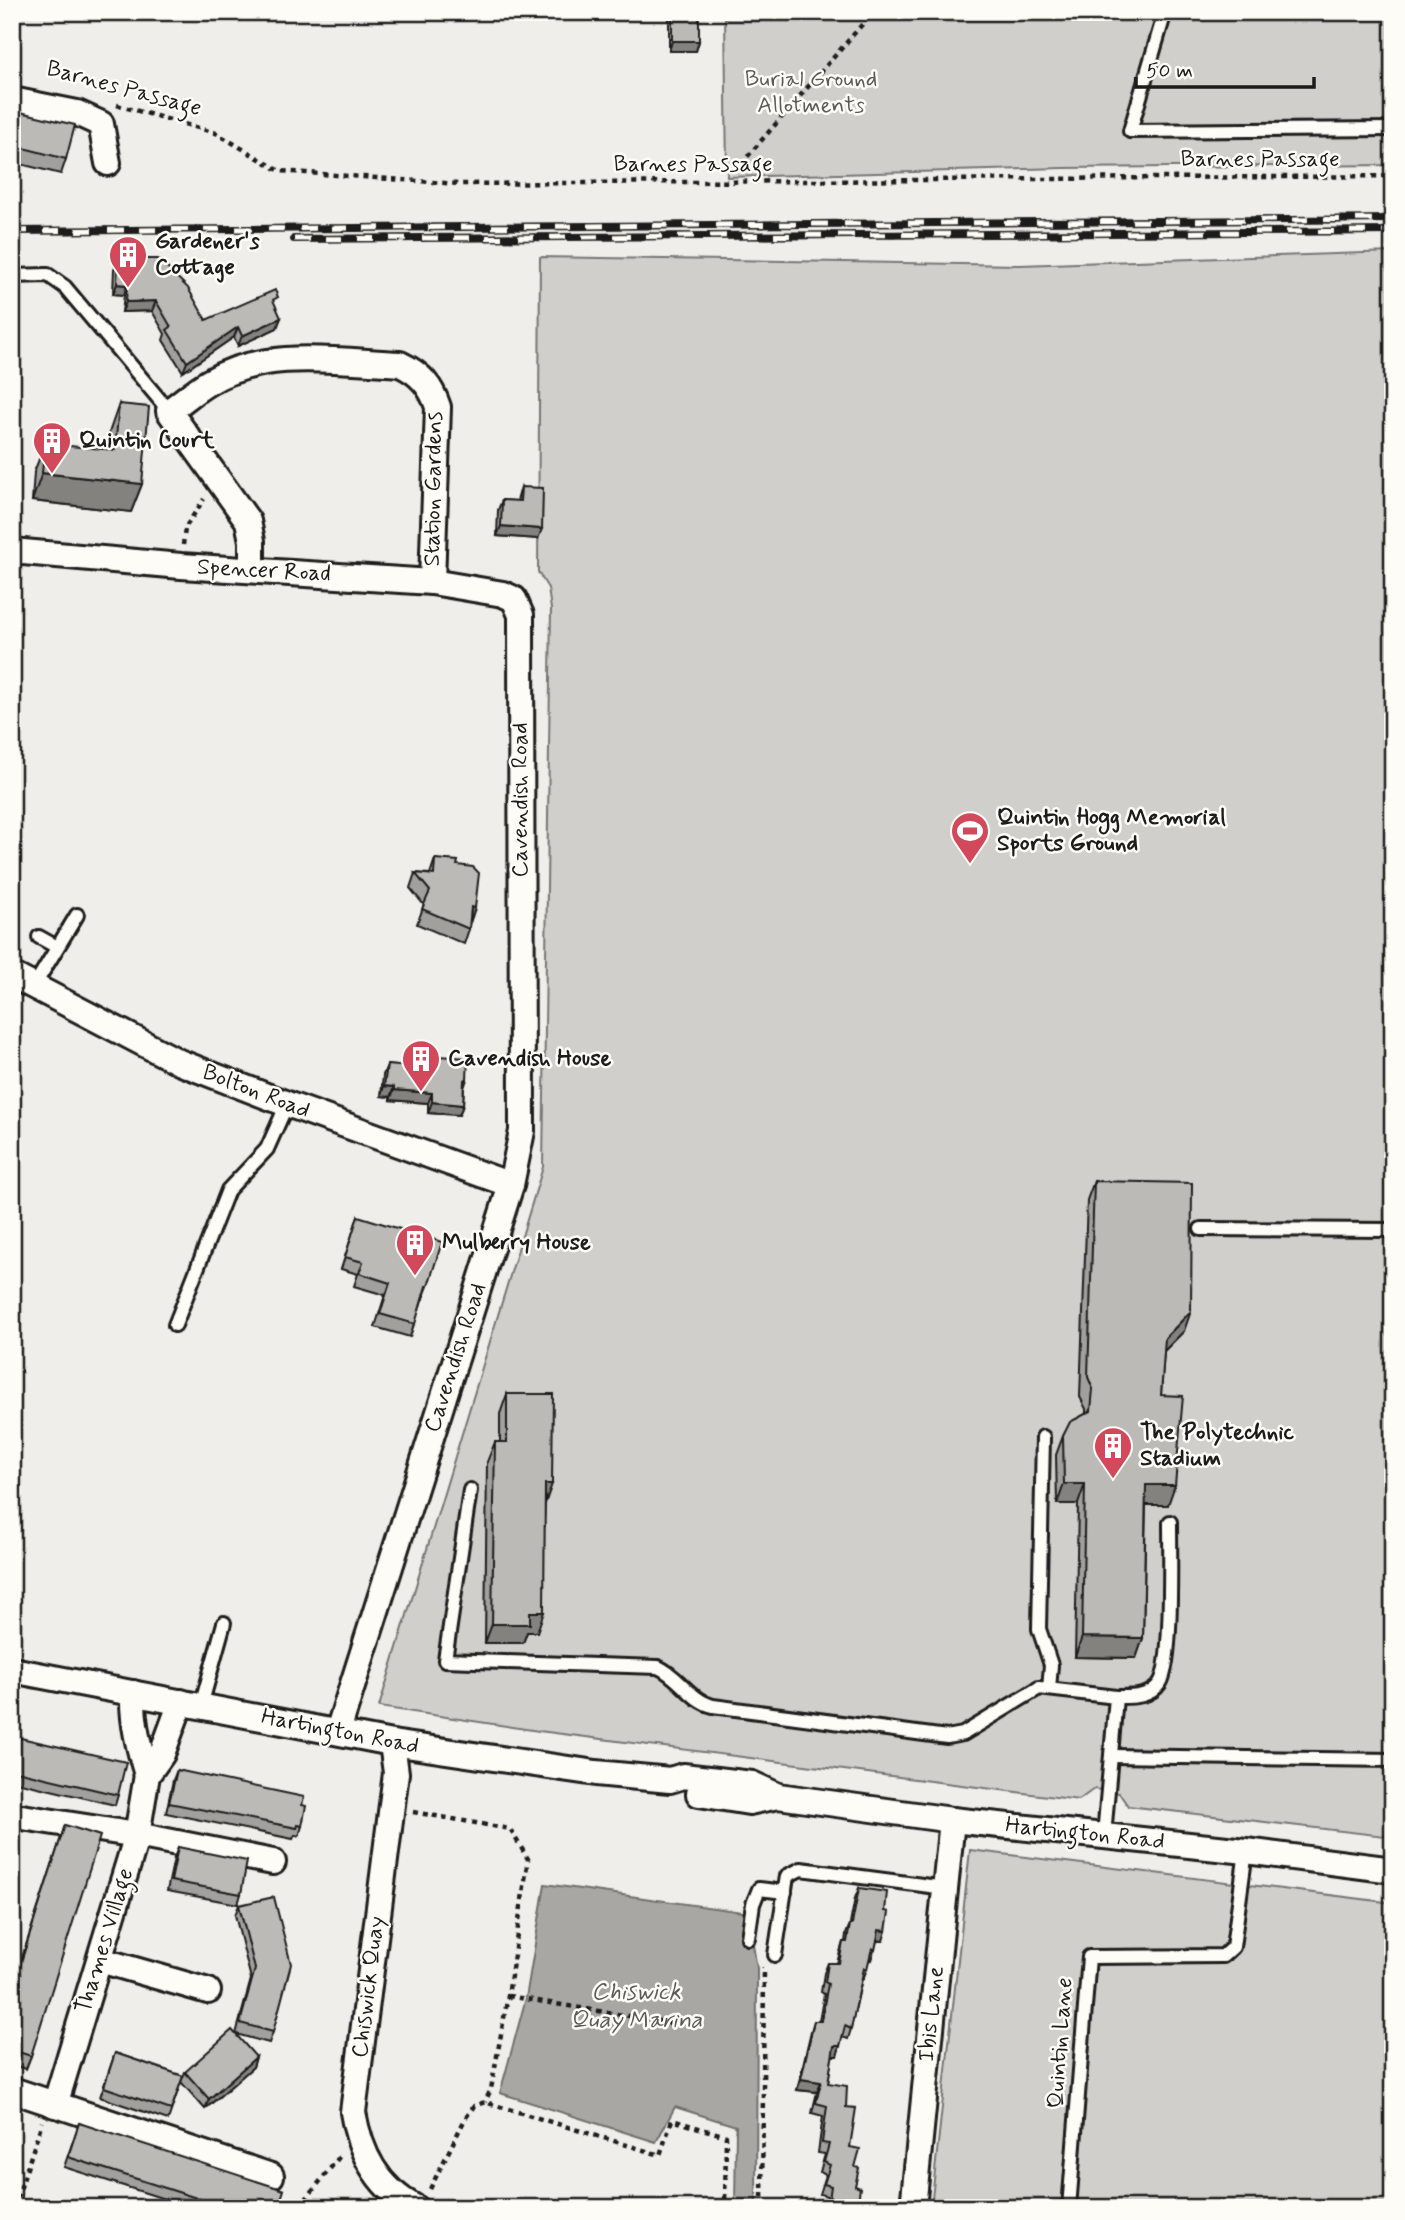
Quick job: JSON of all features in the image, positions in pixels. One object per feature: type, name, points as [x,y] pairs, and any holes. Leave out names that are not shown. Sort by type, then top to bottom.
[{"type":"street","points":[[12,100],[77,113],[101,124],[108,163]]},
{"type":"street","name":"Station Gardens","points":[[170,411],[208,382],[237,369],[268,361],[287,359],[400,364],[414,370],[427,382],[438,407],[432,582]]},
{"type":"street","points":[[170,411],[248,521],[252,541],[252,570]]},
{"type":"street","name":"Spencer Road","points":[[12,551],[181,566],[432,582],[503,594],[514,599]]},
{"type":"street","name":"Cavendish Road","points":[[338,1731],[511,1185],[522,1131],[521,615],[514,599]]},
{"type":"street","name":"Bolton Road","points":[[23,980],[179,1062],[511,1185]]},
{"type":"street","name":"Hartington Road","points":[[12,1670],[392,1743],[596,1773],[670,1780],[682,1776],[752,1784],[778,1796],[952,1820],[1246,1851],[1393,1870]]},
{"type":"street","name":"Thames Village","points":[[133,1693],[132,1711],[139,1751],[147,1775]]},
{"type":"street","name":"Thames Village","points":[[52,2104],[100,1960],[137,1835],[147,1775],[191,1704]]},
{"type":"street","name":"Chiswick Quay","points":[[392,1743],[396,1773],[353,2112],[360,2147],[384,2185],[400,2198],[422,2201]]},
{"type":"street","points":[[12,1817],[22,1816],[137,1835],[273,1862]]},
{"type":"street","name":"Ibis Lane","points":[[913,2208],[952,1820]]},
{"type":"street","points":[[100,1960],[208,1992]]},
{"type":"street","points":[[12,2090],[271,2176]]},
{"type":"lane","points":[[1165,12],[1130,131],[1393,129]]},
{"type":"lane","points":[[12,276],[48,275],[65,287],[170,411]]},
{"type":"lane","points":[[23,980],[57,947],[77,915]]},
{"type":"lane","points":[[39,937],[57,947]]},
{"type":"lane","points":[[175,1325],[228,1190],[267,1149],[287,1104]]},
{"type":"lane","points":[[1201,1229],[1393,1230]]},
{"type":"lane","points":[[1043,1437],[1039,1629],[1051,1665],[1049,1689]]},
{"type":"lane","points":[[470,1490],[445,1660],[659,1667],[674,1676],[699,1700],[713,1706],[947,1737],[963,1734],[1039,1688],[1116,1697],[1143,1695],[1159,1685],[1165,1674],[1168,1648],[1170,1522]]},
{"type":"lane","points":[[191,1704],[224,1623]]},
{"type":"lane","points":[[1104,1836],[1116,1697]]},
{"type":"lane","points":[[1111,1756],[1393,1760]]},
{"type":"lane","name":"Quintin Lane","points":[[1069,2208],[1088,1957],[1223,1956],[1233,1947],[1246,1851]]},
{"type":"lane","points":[[775,1955],[787,1876],[801,1869],[945,1888]]},
{"type":"lane","points":[[748,1938],[753,1904],[759,1889],[785,1892]]},
{"type":"path","points":[[741,164],[873,12]]},
{"type":"path","name":"Barnes Passage","points":[[115,104],[216,133],[280,171],[459,184],[1393,176]]},
{"type":"path","points":[[181,566],[185,528],[205,498],[222,485]]},
{"type":"path","points":[[392,1808],[510,1829],[528,1859],[509,1996],[491,2089],[485,2102]]},
{"type":"path","points":[[762,2208],[764,1957],[775,1955]]},
{"type":"path","points":[[509,1996],[683,2025]]},
{"type":"path","points":[[422,2201],[474,2106],[485,2102],[660,2155],[672,2120],[726,2136],[724,2208]]},
{"type":"path","points":[[14,2208],[52,2104]]},
{"type":"path","points":[[299,2208],[337,2158],[360,2147]]},
{"type":"green space","name":"Burial Ground Allotments","points":[[725,12],[1393,12],[1393,165],[1063,168],[727,177]]},
{"type":"green space","name":"Quintin Hogg Memorial Sports Ground","points":[[1393,252],[1393,1837],[1128,1806],[1119,1793],[1094,1789],[1079,1800],[539,1731],[379,1707],[543,1167],[551,609],[548,588],[538,572],[540,257],[1020,265]]},
{"type":"green space","points":[[970,1850],[1393,1903],[1393,2208],[931,2208]]},
{"type":"water","name":"Chiswick Quay Marina","points":[[545,1884],[757,1914],[753,1945],[757,1968],[756,2208],[735,2208],[736,2126],[675,2107],[656,2142],[500,2093],[526,1998]]},
{"type":"building","points":[[672,12],[699,12],[699,41],[672,41]]},
{"type":"building","points":[[12,110],[75,125],[66,159],[12,145]]},
{"type":"building","points":[[118,259],[158,259],[188,288],[206,320],[275,290],[278,297],[273,300],[281,318],[242,336],[238,327],[187,362],[167,330],[171,327],[156,301],[126,302],[127,285],[117,284]]},
{"type":"building","points":[[119,404],[149,407],[142,484],[42,473],[45,444],[115,450]]},
{"type":"building","points":[[521,487],[543,488],[542,529],[501,526],[502,500],[520,501]]},
{"type":"building","points":[[435,859],[458,861],[457,865],[473,867],[479,873],[475,908],[471,907],[469,929],[422,909],[430,891],[415,873],[434,875]]},
{"type":"building","points":[[423,1055],[468,1058],[463,1105],[432,1102],[432,1093],[394,1090],[394,1087],[384,1086],[387,1065],[422,1068]]},
{"type":"building","points":[[1094,1181],[1192,1183],[1191,1311],[1165,1338],[1161,1395],[1183,1396],[1175,1485],[1146,1485],[1143,1638],[1082,1637],[1085,1484],[1064,1484],[1063,1436],[1070,1422],[1091,1411],[1093,1389],[1088,1377]]},
{"type":"building","points":[[358,1216],[442,1242],[415,1324],[380,1314],[390,1283],[359,1273],[363,1262],[345,1257]]},
{"type":"building","points":[[507,1394],[553,1394],[552,1484],[545,1484],[544,1612],[530,1612],[530,1624],[492,1624],[495,1442],[507,1442]]},
{"type":"building","points":[[12,1736],[126,1762],[118,1795],[12,1770]]},
{"type":"building","points":[[177,1770],[304,1797],[302,1805],[306,1806],[302,1826],[298,1825],[297,1828],[169,1803]]},
{"type":"building","points":[[65,1825],[100,1836],[31,2056],[12,2050],[12,1990]]},
{"type":"building","points":[[178,1847],[247,1861],[241,1894],[171,1881]]},
{"type":"building","points":[[859,1888],[887,1892],[885,1911],[889,1912],[886,1931],[879,1930],[875,1950],[872,1948],[867,1969],[864,1968],[851,2029],[845,2026],[840,2046],[834,2046],[828,2083],[847,2086],[846,2107],[856,2108],[850,2147],[860,2149],[855,2167],[859,2168],[855,2186],[860,2188],[857,2208],[828,2208],[831,2186],[824,2184],[830,2165],[824,2162],[829,2144],[822,2143],[827,2106],[816,2103],[821,2082],[801,2079],[814,2021],[821,2021],[828,1984],[825,1982],[828,1963],[839,1963],[843,1942],[847,1942],[852,1924]]},
{"type":"building","points":[[274,1897],[291,1964],[273,2032],[240,2023],[255,1969],[239,1905]]},
{"type":"building","points":[[232,2030],[256,2057],[209,2099],[185,2072]]},
{"type":"building","points":[[115,2053],[183,2076],[171,2110],[104,2087]]},
{"type":"building","points":[[79,2123],[284,2190],[278,2208],[228,2208],[68,2157]]},
{"type":"railway","points":[[12,231],[1393,219]]},
{"type":"railway","points":[[294,239],[1393,231]]},
{"type":"place","name":"Gardener's Cottage","points":[[128,289]]},
{"type":"place","name":"Quintin Court","points":[[52,475]]},
{"type":"place","name":"Quintin Hogg Memorial Sports Ground","points":[[970,865]]},
{"type":"place","name":"Cavendish House","points":[[421,1093]]},
{"type":"place","name":"Mulberry House","points":[[415,1277]]},
{"type":"place","name":"The Polytechnic Stadium","points":[[1113,1480]]}]
